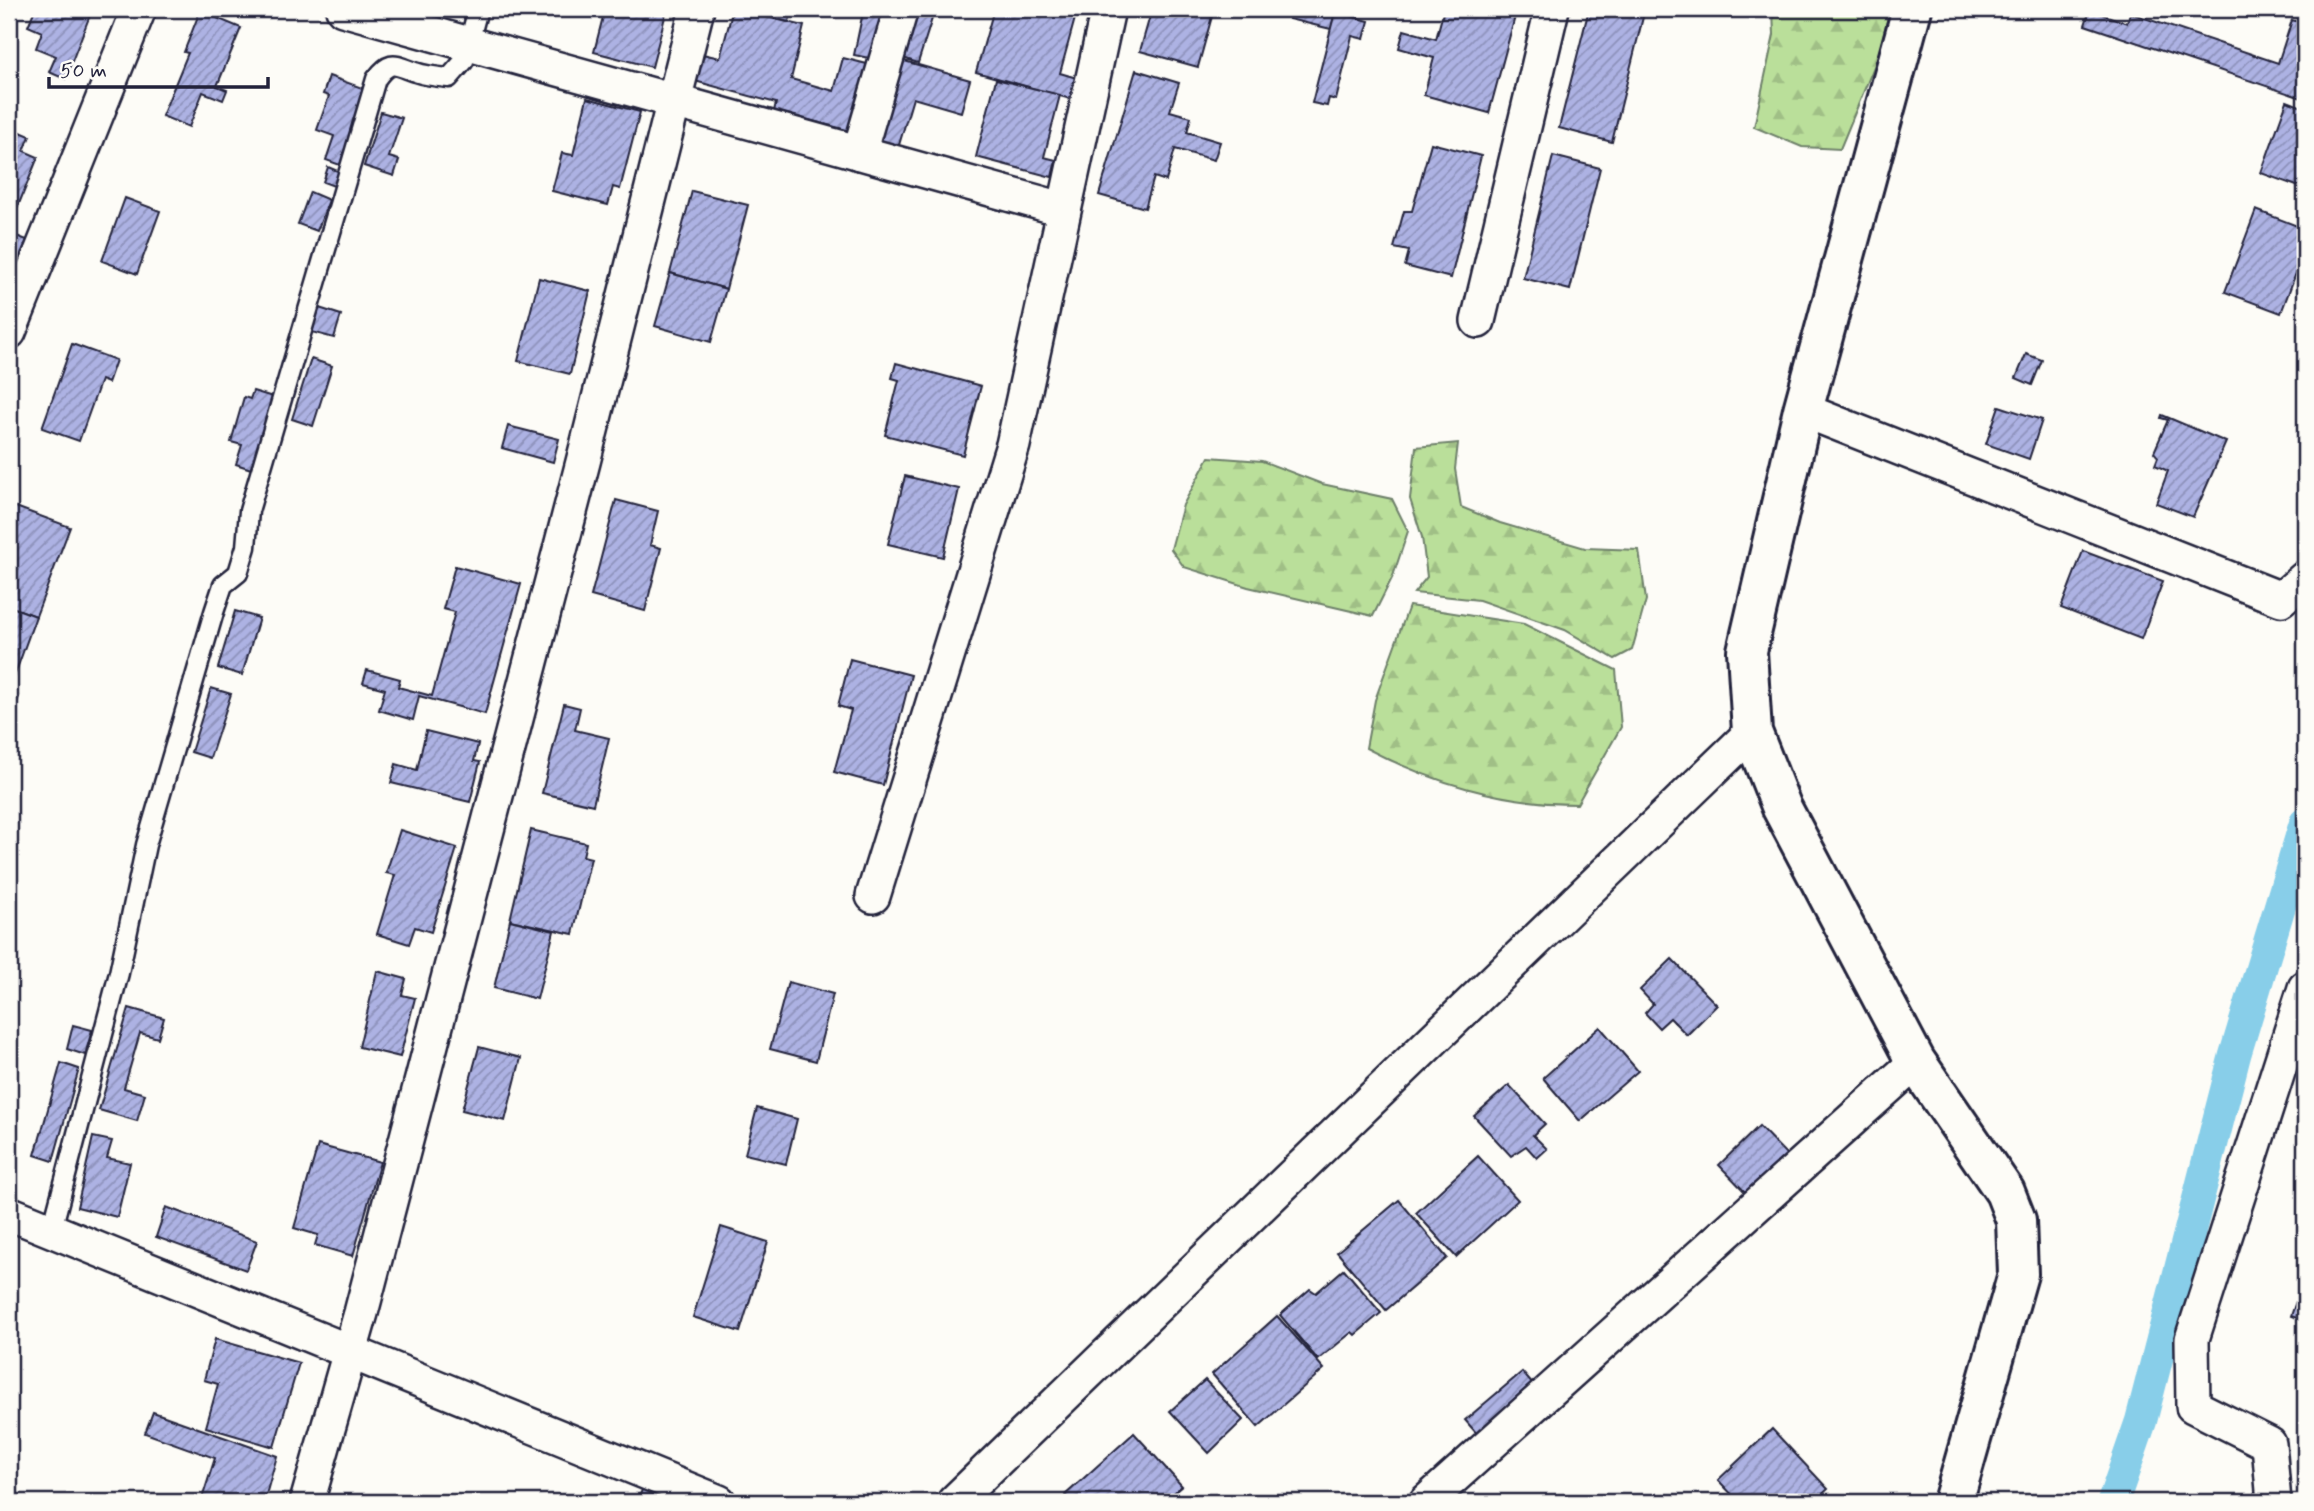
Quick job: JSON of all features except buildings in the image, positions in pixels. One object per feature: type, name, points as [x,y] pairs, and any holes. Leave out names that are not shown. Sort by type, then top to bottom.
[{"type":"street","points":[[9,332],[139,9]]},
{"type":"street","points":[[343,9],[1062,209]]},
{"type":"street","points":[[307,1502],[350,1352],[583,462],[697,9]]},
{"type":"street","points":[[859,153],[901,9]]},
{"type":"street","points":[[873,896],[1013,445],[1062,209],[1108,9]]},
{"type":"street","points":[[1478,321],[1552,9]]},
{"type":"street","points":[[1912,9],[1803,410],[1747,651],[1752,732],[1782,808],[1916,1062],[2005,1192],[2016,1220],[2018,1274],[1953,1502]]},
{"type":"street","points":[[1803,410],[2281,599],[2305,578]]},
{"type":"street","points":[[954,1502],[1752,732]]},
{"type":"street","points":[[2274,1502],[2269,1444],[2193,1406],[2192,1339],[2305,988]]},
{"type":"street","points":[[1426,1502],[1916,1062]]},
{"type":"street","points":[[9,1213],[719,1502]]},
{"type":"lane","points":[[52,1229],[72,1165],[119,973],[146,845],[223,585],[238,573],[246,547],[249,511],[376,79],[383,70],[395,64],[403,65],[412,71],[449,78],[464,61],[478,9]]},
{"type":"green space","points":[[1773,9],[1890,9],[1878,57],[1840,149],[1802,147],[1754,127],[1774,35]]},
{"type":"green space","points":[[1458,443],[1455,469],[1461,507],[1500,523],[1585,548],[1639,550],[1646,600],[1632,650],[1615,659],[1565,630],[1479,600],[1414,593],[1427,577],[1422,537],[1410,499],[1416,447]]},
{"type":"green space","points":[[1209,457],[1262,461],[1322,484],[1392,499],[1408,531],[1393,576],[1373,616],[1248,587],[1184,567],[1171,549],[1183,505]]},
{"type":"green space","points":[[1409,606],[1524,624],[1616,670],[1621,727],[1577,804],[1522,800],[1468,789],[1416,771],[1366,748],[1375,700]]},
{"type":"waterway","points":[[2113,1502],[2141,1421],[2235,1055],[2305,823]]}]
